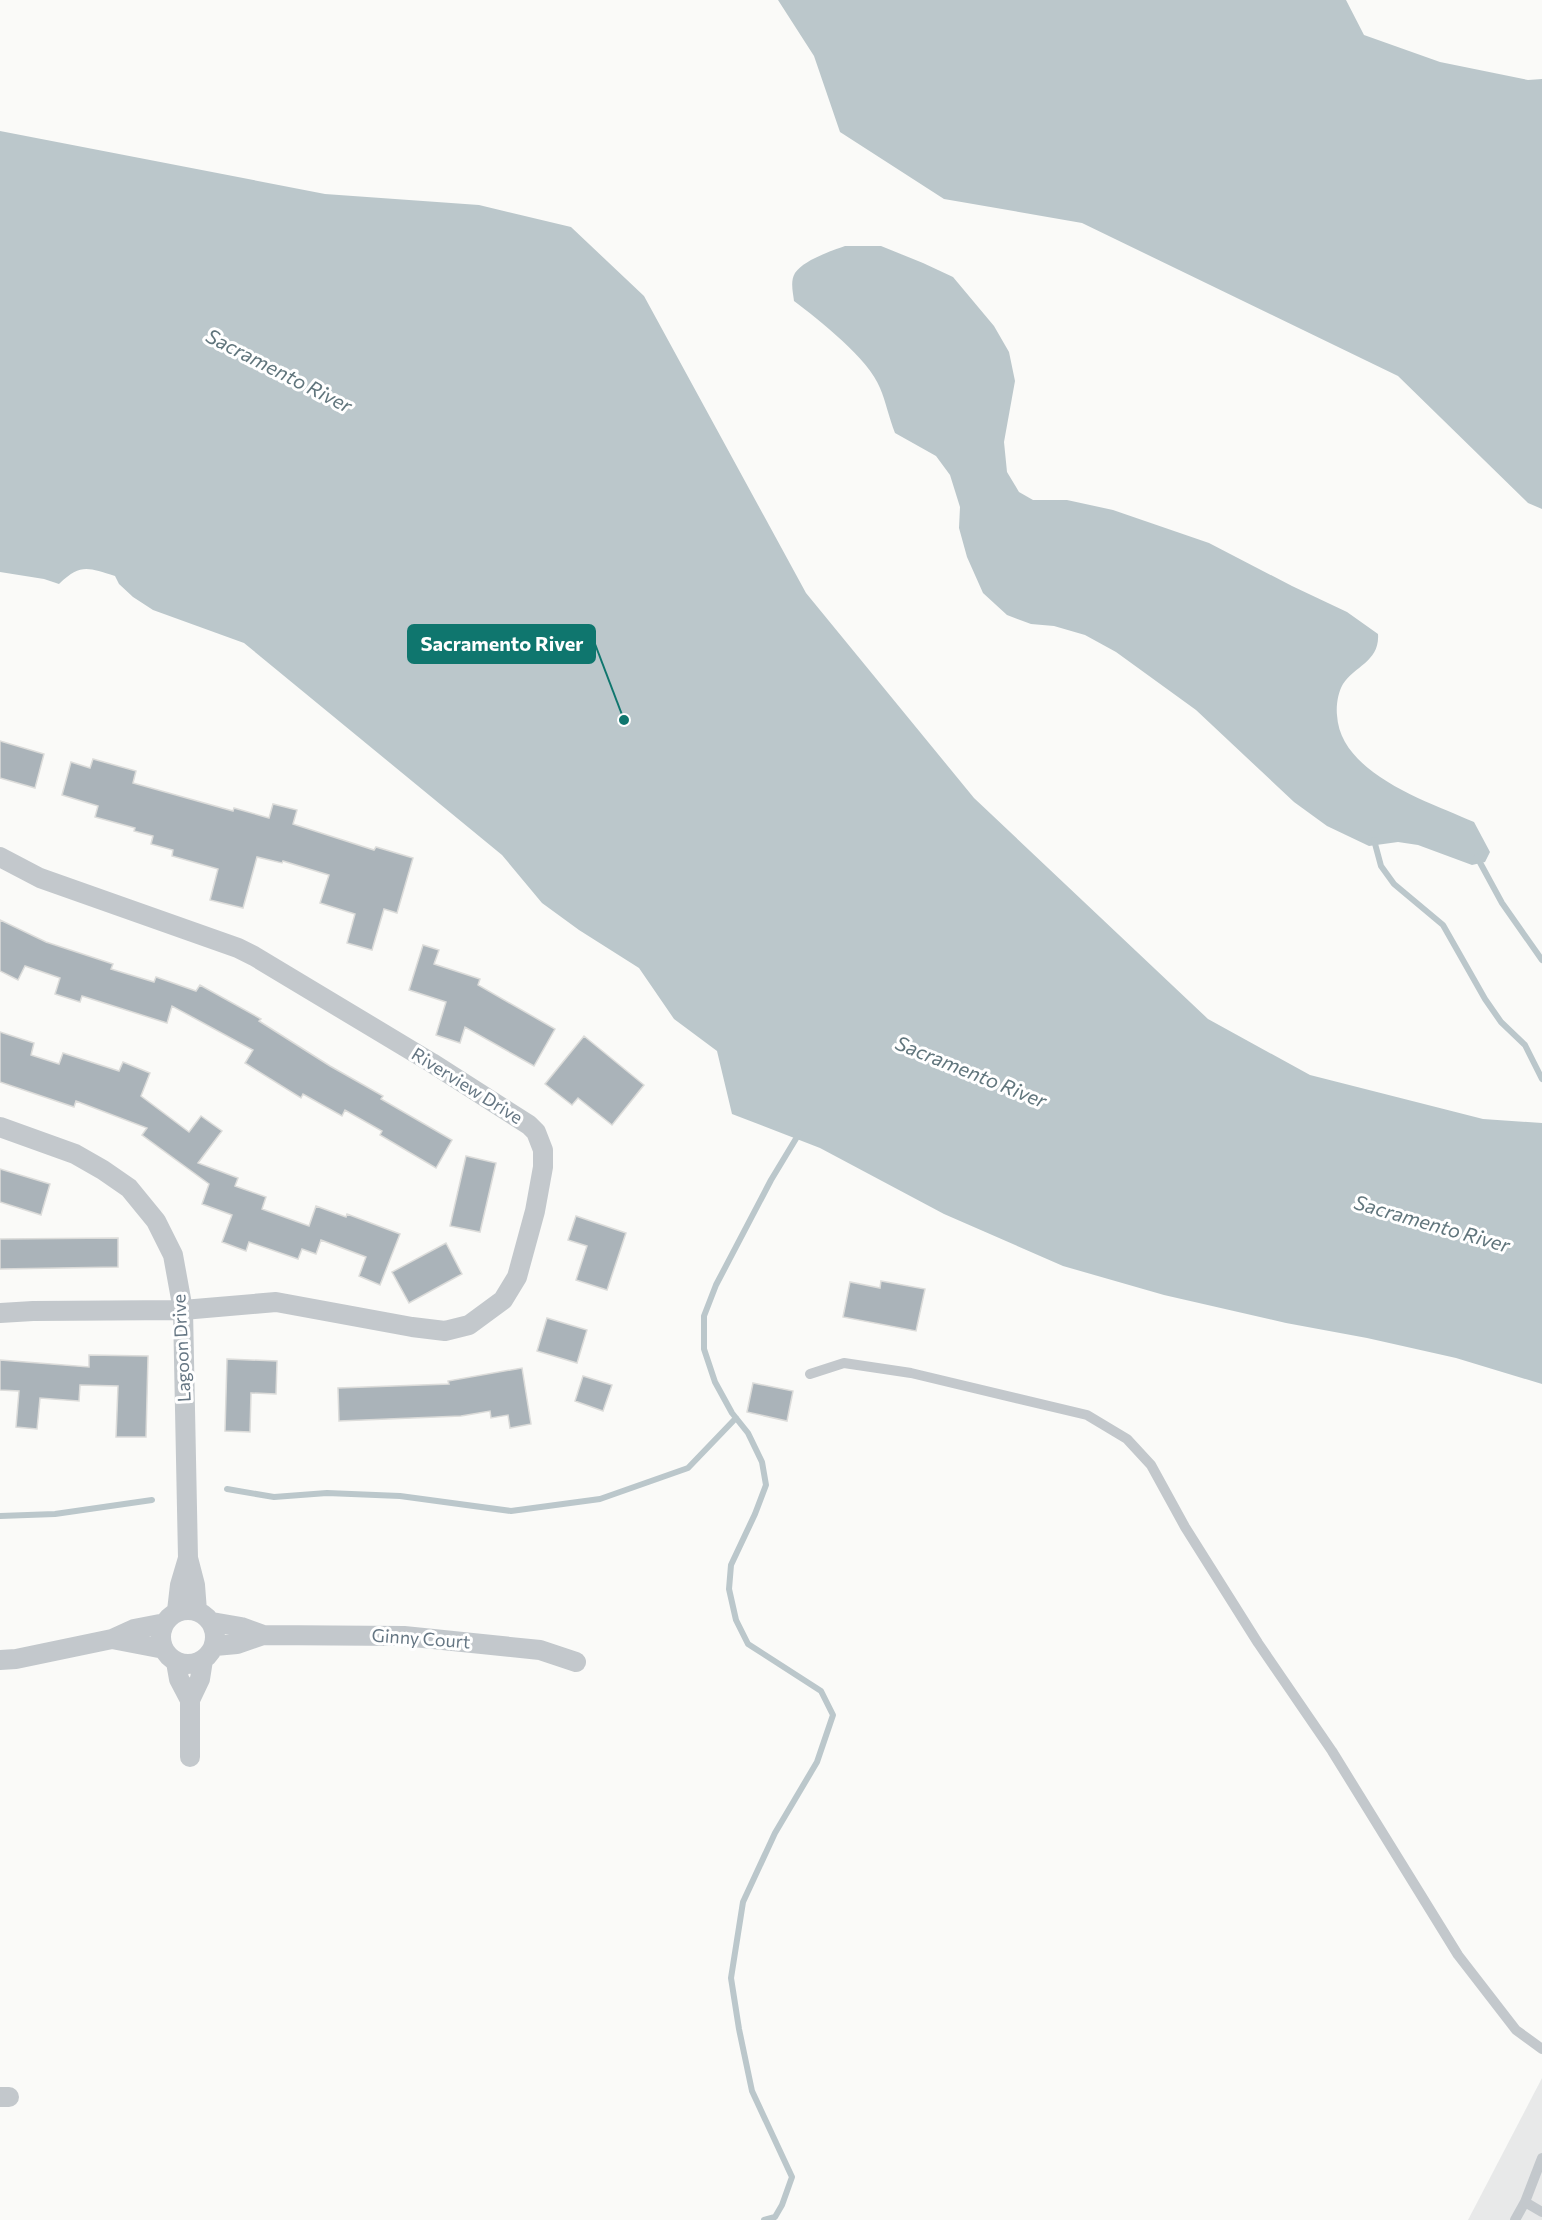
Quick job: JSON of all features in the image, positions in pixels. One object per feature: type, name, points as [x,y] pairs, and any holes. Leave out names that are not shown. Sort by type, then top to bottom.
[{"type":"street","name":"Riverview Drive","points":[[0,857],[39,878],[246,952],[432,1063],[529,1125],[540,1142],[543,1167],[535,1211],[517,1276],[503,1300],[469,1324],[445,1331],[276,1302],[183,1310],[0,1313]]},
{"type":"street","name":"Lagoon Drive","points":[[0,1127],[75,1154],[129,1188],[156,1221],[173,1255],[183,1310],[188,1558]]},
{"type":"street","points":[[188,1558],[205,1617],[216,1637],[190,1700],[190,1757]]},
{"type":"street","points":[[188,1558],[171,1617],[161,1632],[161,1641],[170,1655],[190,1700]]},
{"type":"street","points":[[0,1660],[16,1659],[112,1639],[171,1617],[205,1617],[263,1635]]},
{"type":"street","points":[[112,1639],[170,1655],[186,1665],[209,1653],[263,1635]]},
{"type":"street","name":"Ginny Court","points":[[263,1635],[404,1636],[540,1650],[576,1662]]},
{"type":"lane","points":[[810,1374],[844,1363],[911,1373],[1088,1415],[1127,1439],[1151,1465],[1185,1527],[1258,1643],[1332,1751],[1458,1955],[1516,2030],[1542,2049]]},
{"type":"lane","points":[[1515,2220],[1525,2202],[1542,2158]]},
{"type":"lane","points":[[1525,2202],[1542,2212]]},
{"type":"shaded area","points":[[1542,2078],[1542,2220],[1468,2220]]},
{"type":"water","points":[[778,0],[1346,0],[1364,35],[1440,62],[1528,80],[1542,79],[1542,509],[1528,503],[1398,376],[1082,223],[944,199],[840,132],[814,56]]},
{"type":"water","name":"Sacramento River","points":[[0,131],[325,194],[479,205],[571,227],[644,296],[806,593],[974,798],[1208,1019],[1310,1075],[1483,1119],[1542,1123],[1542,1384],[1456,1358],[1164,1295],[1063,1266],[944,1214],[820,1148],[732,1114],[717,1051],[674,1019],[639,968],[579,930],[542,903],[502,855],[244,643],[153,610],[133,597],[119,584],[115,576],[106,573],[91,569],[79,570],[59,584],[44,579],[0,572]]},
{"type":"water","points":[[845,246],[881,246],[953,277],[994,326],[1009,352],[1015,381],[1004,442],[1007,472],[1019,492],[1033,500],[1067,500],[1113,510],[1209,543],[1347,612],[1378,634],[1378,643],[1371,657],[1348,678],[1340,691],[1337,715],[1342,736],[1353,754],[1370,770],[1412,795],[1474,822],[1490,852],[1485,862],[1472,865],[1418,845],[1398,842],[1369,846],[1327,826],[1294,802],[1196,710],[1116,652],[1085,635],[1054,626],[1031,624],[1007,615],[983,593],[967,557],[959,528],[960,507],[950,475],[936,456],[895,433],[880,388],[865,365],[842,341],[794,301],[793,279],[799,268],[818,256]]},
{"type":"building","points":[[0,741],[44,754],[35,788],[0,778]]},
{"type":"building","points":[[93,759],[136,771],[133,783],[233,811],[234,808],[269,818],[273,804],[297,810],[293,824],[374,850],[376,847],[413,858],[397,913],[384,909],[372,950],[347,943],[355,914],[320,903],[329,875],[283,861],[282,863],[257,857],[243,908],[210,900],[218,869],[172,856],[173,850],[151,844],[153,836],[134,831],[135,828],[95,817],[98,806],[62,795],[71,762],[90,768]]},
{"type":"building","points":[[0,920],[46,942],[113,964],[111,969],[154,982],[156,977],[196,991],[200,985],[261,1019],[259,1021],[330,1066],[383,1096],[381,1099],[452,1140],[436,1168],[380,1135],[382,1131],[345,1110],[342,1116],[303,1094],[301,1098],[245,1063],[253,1050],[172,1006],[167,1023],[82,996],[80,1002],[55,994],[60,978],[25,966],[18,980],[0,971]]},
{"type":"building","points":[[423,945],[439,950],[434,964],[480,979],[478,985],[555,1029],[534,1066],[465,1027],[460,1043],[436,1035],[446,1002],[409,990]]},
{"type":"building","points":[[0,1032],[34,1043],[31,1055],[59,1064],[63,1053],[119,1071],[123,1062],[150,1073],[141,1096],[189,1132],[201,1116],[222,1131],[198,1163],[238,1178],[235,1186],[266,1197],[262,1209],[309,1226],[316,1206],[346,1217],[347,1214],[400,1234],[380,1285],[359,1276],[366,1257],[321,1240],[316,1254],[302,1249],[298,1259],[249,1242],[246,1251],[222,1242],[232,1215],[202,1204],[209,1184],[142,1135],[147,1128],[76,1101],[74,1107],[0,1082]]},
{"type":"building","points":[[584,1036],[644,1085],[612,1125],[578,1098],[572,1105],[545,1084]]},
{"type":"building","points":[[466,1156],[496,1163],[480,1232],[450,1226]]},
{"type":"building","points":[[0,1169],[50,1184],[41,1215],[0,1202]]},
{"type":"building","points":[[576,1216],[626,1233],[607,1290],[576,1280],[587,1246],[568,1240]]},
{"type":"building","points":[[118,1238],[118,1267],[0,1269],[0,1239]]},
{"type":"building","points":[[446,1243],[462,1274],[409,1303],[392,1272]]},
{"type":"building","points":[[881,1281],[925,1289],[916,1331],[843,1317],[850,1282],[880,1288]]},
{"type":"building","points":[[547,1318],[587,1330],[577,1363],[537,1351]]},
{"type":"building","points":[[89,1355],[148,1356],[146,1437],[116,1437],[118,1386],[80,1385],[79,1401],[40,1398],[37,1429],[16,1427],[19,1391],[0,1390],[0,1360],[89,1367]]},
{"type":"building","points":[[227,1359],[277,1361],[276,1394],[251,1393],[250,1432],[225,1431]]},
{"type":"building","points":[[522,1368],[531,1424],[510,1428],[508,1415],[491,1418],[490,1411],[461,1416],[339,1421],[338,1388],[449,1384],[448,1381]]},
{"type":"building","points":[[583,1376],[612,1385],[603,1411],[575,1401]]},
{"type":"building","points":[[753,1383],[793,1391],[787,1421],[747,1412]]},
{"type":"waterway","points":[[1374,840],[1381,866],[1394,884],[1443,925],[1485,999],[1501,1022],[1525,1045],[1542,1079]]},
{"type":"waterway","points":[[1477,857],[1502,903],[1542,960]]},
{"type":"waterway","points":[[764,2220],[775,2217],[792,2177],[752,2091],[731,1978],[743,1902],[775,1833],[817,1762],[833,1715],[821,1691],[748,1644],[736,1620],[729,1589],[731,1565],[766,1485],[762,1462],[748,1433],[732,1413],[715,1382],[704,1349],[704,1316],[716,1285],[771,1180],[800,1132]]},
{"type":"waterway","points":[[227,1489],[274,1497],[327,1493],[400,1496],[511,1511],[600,1499],[688,1468],[736,1418]]},
{"type":"waterway","points":[[0,1516],[55,1514],[152,1500]]},
{"type":"place","name":"Sacramento River","points":[[624,720]]}]
